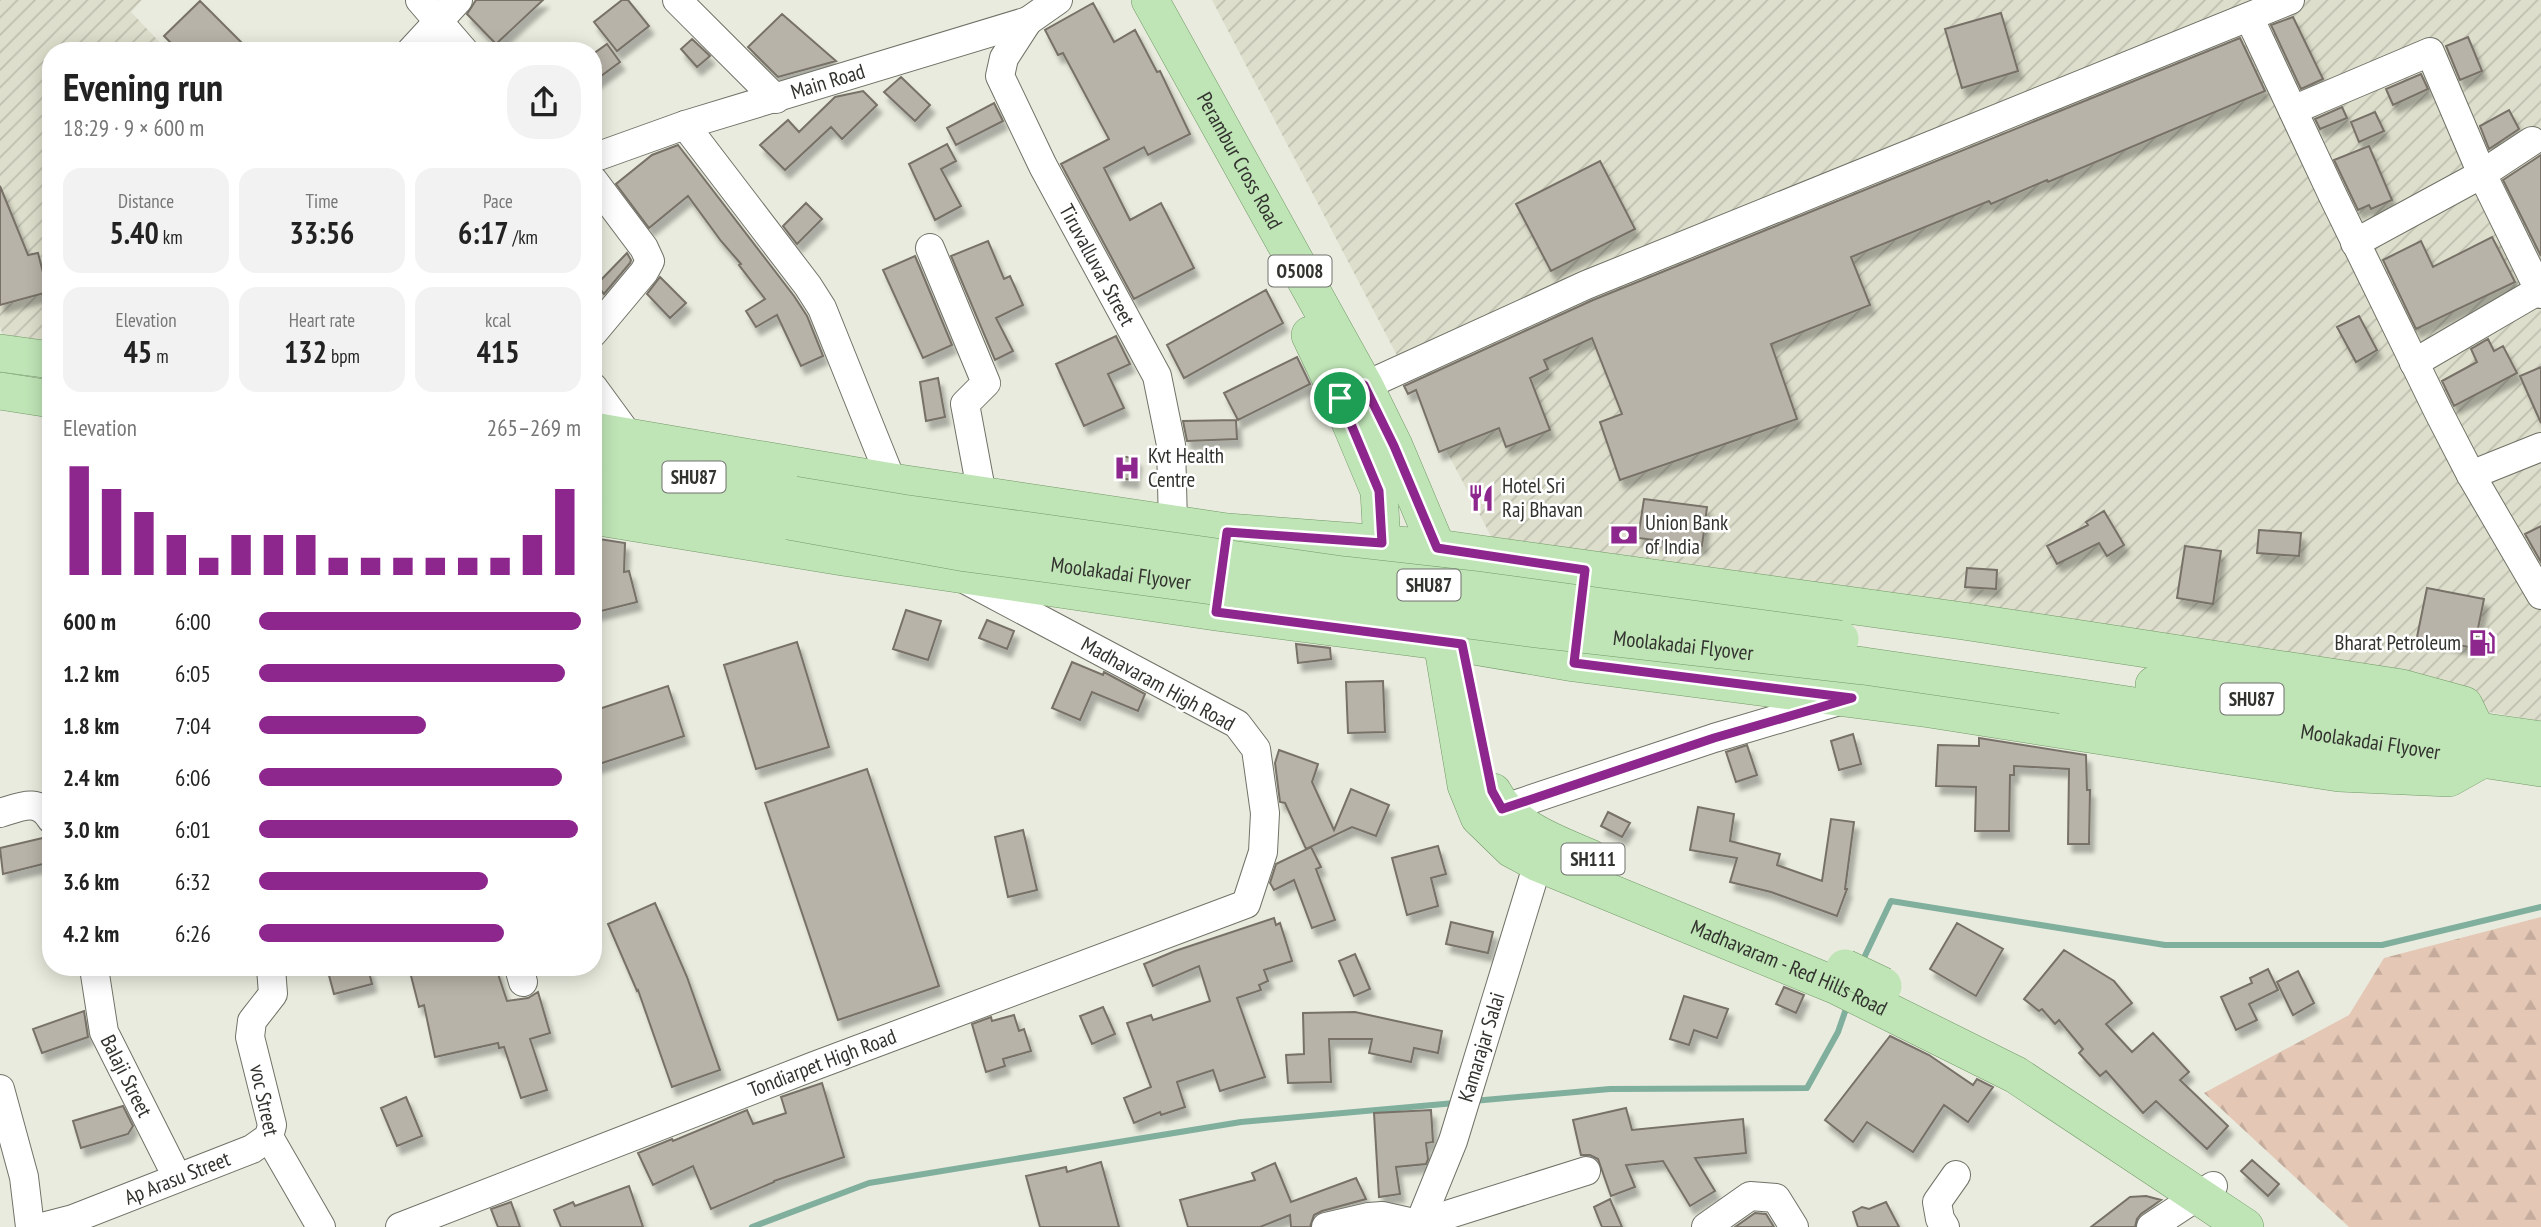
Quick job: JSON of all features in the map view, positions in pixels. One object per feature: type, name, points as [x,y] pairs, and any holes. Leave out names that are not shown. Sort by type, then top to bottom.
[{"type":"main road","name":"Perambur Cross Road","points":[[1128,0],[1352,392],[1394,446],[1437,548]]},
{"type":"main road","name":"Perambur Cross Road","points":[[1150,0],[1352,392],[1379,491],[1382,543]]},
{"type":"main road","points":[[0,353],[42,359]]},
{"type":"main road","points":[[0,391],[42,398]]},
{"type":"main road","points":[[602,434],[892,482],[1227,532],[1437,548],[1949,619],[2402,688],[2464,705],[2480,746],[2449,778],[2339,773],[1852,698],[1574,663],[1452,643],[1216,612],[602,517]]},
{"type":"main road","name":"Moolakadai Flyover","points":[[602,461],[966,553],[1536,629],[1864,666],[2063,684],[2429,753],[2480,746]]},
{"type":"main road","name":"Moolakadai Flyover","points":[[602,487],[792,508]]},
{"type":"main road","points":[[1216,612],[1227,532]]},
{"type":"main road","points":[[1574,663],[1585,570]]},
{"type":"main road","points":[[1452,643],[1492,791],[1502,809]]},
{"type":"main road","name":"Madhavaram - Red Hills Road","points":[[1452,643],[1466,785],[1479,817],[1512,849],[1538,863],[1841,977]]},
{"type":"main road","name":"SHU87","points":[[2480,746],[2541,740]]},
{"type":"main road","name":"SHU87","points":[[2480,746],[2541,768]]},
{"type":"main road","name":"Madhavaram - Red Hills Road","points":[[1502,809],[1546,839],[1879,995],[2026,1053],[2206,1191],[2274,1227]]},
{"type":"main road","name":"Madhavaram - Red Hills Road","points":[[2206,1191],[2235,1225]]},
{"type":"street","points":[[420,0],[456,42]]},
{"type":"street","points":[[419,42],[458,0]]},
{"type":"street","points":[[677,0],[776,99]]},
{"type":"street","name":"Main Road","points":[[602,155],[685,125],[1028,21],[1058,0]]},
{"type":"street","points":[[1352,392],[1586,285],[2290,0]]},
{"type":"street","points":[[2249,17],[2414,363],[2471,475],[2541,595]]},
{"type":"street","name":"Tiruvalluvar Street","points":[[1028,21],[1004,58],[1000,76],[1071,219],[1157,376],[1171,445],[1173,524]]},
{"type":"street","points":[[2293,110],[2430,52],[2482,174],[2540,291],[2414,363]]},
{"type":"street","points":[[685,125],[808,286],[822,309],[892,482]]},
{"type":"street","points":[[2356,243],[2482,174],[2532,141]]},
{"type":"street","points":[[602,192],[644,247],[650,261],[602,322]]},
{"type":"street","points":[[930,248],[986,383],[965,404],[982,495]]},
{"type":"street","points":[[602,399],[631,439]]},
{"type":"street","points":[[2471,475],[2541,446]]},
{"type":"street","name":"Madhavaram High Road","points":[[952,573],[1237,724],[1256,749],[1265,813],[1263,852],[1247,904]]},
{"type":"street","points":[[1502,809],[1714,738],[1852,698]]},
{"type":"street","points":[[0,813],[32,803],[42,808]]},
{"type":"street","name":"Kamarajar Salai","points":[[1418,1226],[1453,1142],[1538,863]]},
{"type":"street","name":"Tondiarpet High Road","points":[[400,1227],[814,1066],[1247,904]]},
{"type":"street","name":"Balaji Street","points":[[95,976],[104,1032],[177,1177]]},
{"type":"street","name":"voc Street","points":[[272,976],[273,995],[252,1021],[250,1037],[272,1125],[269,1137],[321,1227]]},
{"type":"street","points":[[0,1089],[24,1177],[30,1227]]},
{"type":"street","name":"Ap Arasu Street","points":[[42,1227],[72,1219],[252,1149],[269,1137]]},
{"type":"street","points":[[1326,1227],[1382,1216],[1418,1226],[1586,1171]]},
{"type":"street","points":[[1945,1227],[1940,1219],[1937,1202],[1956,1175]]},
{"type":"street","points":[[2151,1227],[2206,1191]]},
{"type":"street","points":[[1706,1227],[1750,1196],[1776,1198],[1794,1227]]},
{"type":"shaded area","points":[[0,0],[142,0],[131,12],[159,42],[42,42],[42,350],[7,346],[0,327]]},
{"type":"shaded area","points":[[1212,0],[2541,0],[2541,721],[1495,544]]},
{"type":"green space","points":[[2541,917],[2541,1227],[2349,1227],[2204,1093],[2349,1015],[2384,958]]},
{"type":"building","points":[[476,0],[543,0],[498,42],[494,42],[467,14]]},
{"type":"building","points":[[622,0],[628,0],[649,26],[617,51],[594,22]]},
{"type":"building","points":[[200,1],[241,42],[170,42],[164,36]]},
{"type":"building","points":[[1093,3],[1114,42],[1135,30],[1157,72],[1160,71],[1190,134],[1148,155],[1144,147],[1104,168],[1130,220],[1161,203],[1194,268],[1134,299],[1061,164],[1109,139],[1063,53],[1058,55],[1045,30]]},
{"type":"building","points":[[2001,13],[2018,71],[1962,88],[1945,29]]},
{"type":"building","points":[[782,14],[836,61],[778,77],[748,47]]},
{"type":"building","points":[[2293,17],[2323,79],[2301,89],[2271,25]]},
{"type":"building","points":[[2468,37],[2482,71],[2460,80],[2446,46]]},
{"type":"building","points":[[2240,38],[2265,91],[2048,182],[2047,180],[1991,204],[1989,201],[1851,257],[1870,305],[1771,344],[1797,419],[1620,480],[1600,422],[1622,414],[1592,338],[1544,360],[1548,369],[1530,378],[1550,430],[1506,447],[1499,428],[1439,452],[1416,390],[1408,394],[1404,386],[1593,300]]},
{"type":"building","points":[[692,39],[710,56],[697,67],[681,49]]},
{"type":"building","points":[[607,44],[620,62],[602,75],[602,48]]},
{"type":"building","points":[[2421,74],[2428,89],[2393,105],[2386,89]]},
{"type":"building","points":[[901,77],[930,105],[915,121],[884,92]]},
{"type":"building","points":[[863,91],[877,105],[842,139],[831,127],[785,170],[760,145],[788,120],[799,132],[835,97]]},
{"type":"building","points":[[994,103],[1003,121],[956,145],[947,128]]},
{"type":"building","points":[[2342,107],[2347,118],[2320,129],[2315,119]]},
{"type":"building","points":[[2509,110],[2519,129],[2489,149],[2480,126]]},
{"type":"building","points":[[2375,112],[2384,131],[2359,142],[2351,122]]},
{"type":"building","points":[[947,144],[956,161],[941,169],[961,206],[935,220],[909,164]]},
{"type":"building","points":[[678,145],[794,296],[807,316],[823,356],[801,366],[777,315],[756,327],[746,311],[765,299],[688,196],[649,228],[616,184],[652,155]]},
{"type":"building","points":[[2369,146],[2392,200],[2371,209],[2369,205],[2358,210],[2334,160]]},
{"type":"building","points":[[2541,155],[2541,256],[2503,180]]},
{"type":"building","points":[[1600,161],[1635,229],[1551,271],[1516,204]]},
{"type":"building","points":[[0,186],[28,255],[38,253],[42,269],[42,294],[0,305]]},
{"type":"building","points":[[806,203],[822,219],[797,244],[783,226]]},
{"type":"building","points":[[2492,237],[2515,282],[2416,329],[2383,260],[2421,241],[2433,267]]},
{"type":"building","points":[[988,241],[1004,279],[1010,276],[1023,305],[996,318],[1013,351],[995,360],[951,256]]},
{"type":"building","points":[[627,253],[630,263],[604,294],[602,279]]},
{"type":"building","points":[[915,256],[952,345],[923,358],[883,270]]},
{"type":"building","points":[[660,277],[686,303],[670,318],[647,294]]},
{"type":"building","points":[[1266,290],[1283,323],[1184,378],[1167,345]]},
{"type":"building","points":[[2359,316],[2377,350],[2356,362],[2337,327]]},
{"type":"building","points":[[1116,336],[1130,364],[1108,374],[1124,408],[1084,426],[1056,364]]},
{"type":"building","points":[[2488,339],[2494,351],[2503,346],[2517,373],[2454,406],[2442,381],[2477,362],[2471,349]]},
{"type":"building","points":[[1297,357],[1310,384],[1238,420],[1224,393]]},
{"type":"building","points":[[2541,367],[2541,423],[2520,376]]},
{"type":"building","points":[[938,378],[945,417],[926,421],[920,382]]},
{"type":"building","points":[[1236,420],[1237,439],[1187,441],[1183,421]]},
{"type":"building","points":[[1121,456],[1137,459],[1134,480],[1117,478]]},
{"type":"building","points":[[1644,499],[1707,507],[1702,546],[1638,538]]},
{"type":"building","points":[[2104,511],[2124,545],[2107,556],[2099,543],[2057,564],[2047,546],[2088,525],[2086,522]]},
{"type":"building","points":[[2541,526],[2541,562],[2525,534]]},
{"type":"building","points":[[2259,530],[2301,533],[2299,556],[2257,553]]},
{"type":"building","points":[[602,539],[625,543],[624,572],[629,571],[637,602],[602,611]]},
{"type":"building","points":[[2185,546],[2221,551],[2213,604],[2177,598]]},
{"type":"building","points":[[1967,568],[1997,570],[1996,589],[1965,587]]},
{"type":"building","points":[[2427,588],[2484,599],[2474,648],[2417,637]]},
{"type":"building","points":[[906,610],[941,621],[928,660],[893,649]]},
{"type":"building","points":[[987,620],[1014,631],[1007,649],[979,638]]},
{"type":"building","points":[[797,642],[829,747],[756,769],[724,665]]},
{"type":"building","points":[[1296,644],[1330,648],[1331,659],[1298,663]]},
{"type":"building","points":[[1072,662],[1103,675],[1104,672],[1145,694],[1138,711],[1092,692],[1080,720],[1052,708]]},
{"type":"building","points":[[1383,681],[1385,732],[1348,733],[1346,682]]},
{"type":"building","points":[[668,686],[684,736],[602,763],[602,708]]},
{"type":"building","points":[[1853,734],[1861,764],[1839,770],[1831,741]]},
{"type":"building","points":[[1979,738],[2086,755],[2087,790],[2090,790],[2089,844],[2068,844],[2069,769],[2014,766],[2014,775],[2010,775],[2009,831],[1975,831],[1976,787],[1936,786],[1938,745],[1979,746]]},
{"type":"building","points":[[1747,745],[1757,775],[1736,782],[1726,752]]},
{"type":"building","points":[[1279,750],[1318,764],[1312,782],[1334,830],[1351,789],[1389,805],[1376,836],[1352,827],[1306,849],[1285,803],[1280,802],[1275,763]]},
{"type":"building","points":[[867,769],[939,986],[838,1020],[765,803]]},
{"type":"building","points":[[1698,807],[1734,814],[1730,841],[1780,854],[1777,865],[1822,881],[1831,819],[1854,822],[1847,889],[1837,916],[1771,892],[1730,882],[1737,858],[1690,850]]},
{"type":"building","points":[[1608,812],[1630,823],[1622,837],[1601,826]]},
{"type":"building","points":[[1023,830],[1037,890],[1008,897],[995,837]]},
{"type":"building","points":[[42,838],[42,864],[3,874],[0,848]]},
{"type":"building","points":[[1438,846],[1446,874],[1431,878],[1438,906],[1407,915],[1392,858]]},
{"type":"building","points":[[1311,847],[1321,867],[1316,869],[1335,920],[1312,928],[1294,880],[1274,890],[1270,883],[1276,864]]},
{"type":"building","points":[[655,903],[687,977],[720,1070],[672,1087],[638,990],[608,924]]},
{"type":"building","points":[[1274,918],[1276,925],[1280,923],[1292,961],[1264,970],[1268,981],[1259,985],[1261,990],[1237,998],[1265,1077],[1220,1091],[1213,1070],[1177,1082],[1185,1107],[1161,1115],[1160,1112],[1134,1123],[1124,1098],[1151,1087],[1127,1023],[1151,1015],[1153,1020],[1210,1001],[1199,966],[1153,986],[1144,964]]},
{"type":"building","points":[[1451,922],[1493,932],[1488,953],[1446,944]]},
{"type":"building","points":[[1957,923],[2003,949],[1976,996],[1930,969]]},
{"type":"building","points":[[2064,950],[2114,981],[2132,1003],[2106,1024],[2132,1052],[2153,1033],[2189,1072],[2180,1080],[2228,1126],[2207,1149],[2156,1101],[2143,1113],[2106,1071],[2100,1076],[2079,1053],[2083,1049],[2059,1020],[2055,1024],[2042,1009],[2039,1011],[2024,999]]},
{"type":"building","points":[[1355,954],[1370,989],[1354,996],[1339,961]]},
{"type":"building","points":[[2268,969],[2278,990],[2249,1004],[2257,1020],[2236,1030],[2221,997],[2252,983],[2250,978]]},
{"type":"building","points":[[2298,971],[2314,1003],[2293,1015],[2277,982]]},
{"type":"building","points":[[329,976],[370,976],[372,984],[334,994]]},
{"type":"building","points":[[411,976],[499,976],[507,1001],[528,998],[538,992],[550,1033],[530,1039],[547,1090],[521,1098],[504,1047],[499,1048],[498,1043],[435,1057],[424,1005],[419,1007]]},
{"type":"building","points":[[1784,987],[1804,995],[1796,1013],[1776,1004]]},
{"type":"building","points":[[1684,996],[1728,1009],[1717,1038],[1694,1030],[1689,1045],[1670,1039]]},
{"type":"building","points":[[1103,1007],[1115,1034],[1092,1044],[1080,1016]]},
{"type":"building","points":[[84,1011],[88,1037],[42,1053],[33,1029]]},
{"type":"building","points":[[1355,1012],[1442,1031],[1438,1053],[1414,1048],[1411,1062],[1369,1053],[1372,1039],[1329,1039],[1331,1082],[1288,1083],[1286,1055],[1304,1054],[1303,1013]]},
{"type":"building","points":[[1014,1015],[1019,1031],[1024,1029],[1031,1051],[1003,1059],[1005,1066],[986,1072],[972,1024],[991,1017],[992,1021]]},
{"type":"building","points":[[1890,1036],[1929,1055],[1973,1085],[1977,1079],[1993,1087],[1968,1122],[1944,1105],[1913,1152],[1867,1122],[1853,1142],[1825,1120]]},
{"type":"building","points":[[822,1083],[844,1157],[774,1181],[711,1209],[693,1166],[653,1185],[638,1153],[747,1110],[753,1124],[786,1113],[781,1097]]},
{"type":"building","points":[[406,1097],[422,1136],[397,1146],[381,1108]]},
{"type":"building","points":[[123,1106],[133,1126],[128,1134],[81,1148],[73,1121]]},
{"type":"building","points":[[1626,1108],[1632,1130],[1743,1119],[1746,1153],[1695,1158],[1715,1191],[1690,1206],[1663,1161],[1626,1165],[1635,1187],[1611,1196],[1598,1159],[1581,1155],[1573,1120]]},
{"type":"building","points":[[1431,1110],[1433,1142],[1426,1143],[1426,1164],[1396,1167],[1400,1194],[1379,1197],[1374,1113]]},
{"type":"building","points":[[2252,1160],[2279,1184],[2268,1196],[2241,1171]]},
{"type":"building","points":[[1101,1162],[1119,1227],[1040,1227],[1026,1176],[1066,1167],[1067,1172]]},
{"type":"building","points":[[1275,1163],[1291,1202],[1356,1178],[1366,1199],[1314,1215],[1310,1227],[1291,1227],[1290,1215],[1260,1227],[1188,1227],[1180,1200],[1255,1180],[1252,1173]]},
{"type":"building","points":[[629,1186],[643,1227],[561,1227],[554,1210],[573,1202],[575,1206]]},
{"type":"building","points":[[2146,1196],[2161,1200],[2141,1214],[2135,1227],[2091,1227],[2130,1197]]},
{"type":"building","points":[[1610,1199],[1622,1227],[1602,1227],[1594,1207]]},
{"type":"building","points":[[511,1202],[520,1227],[498,1227],[491,1209]]},
{"type":"building","points":[[1886,1202],[1899,1227],[1858,1227],[1853,1212],[1862,1207],[1869,1209]]},
{"type":"building","points":[[1755,1213],[1766,1214],[1774,1227],[1735,1227]]},
{"type":"waterway","points":[[1862,962],[1891,901],[2165,945],[2382,945],[2541,907]]},
{"type":"waterway","points":[[1473,1101],[1610,1089],[1807,1088],[1838,1032],[1847,1006]]},
{"type":"waterway","points":[[752,1227],[869,1183],[1241,1122],[1455,1103]]},
{"type":"place","name":"Kvt Health Centre","points":[[1127,468]]},
{"type":"place","name":"Hotel Sri Raj Bhavan","points":[[1481,498]]},
{"type":"place","name":"Union Bank of India","points":[[1624,535]]},
{"type":"place","name":"Bharat Petroleum","points":[[2482,643]]},
{"type":"route","points":[[1364,385],[1394,446],[1437,548],[1585,570],[1574,663],[1852,698],[1714,738],[1502,809],[1492,791],[1462,644],[1216,612],[1227,532],[1382,543],[1379,491],[1340,398],[1364,385]]}]
